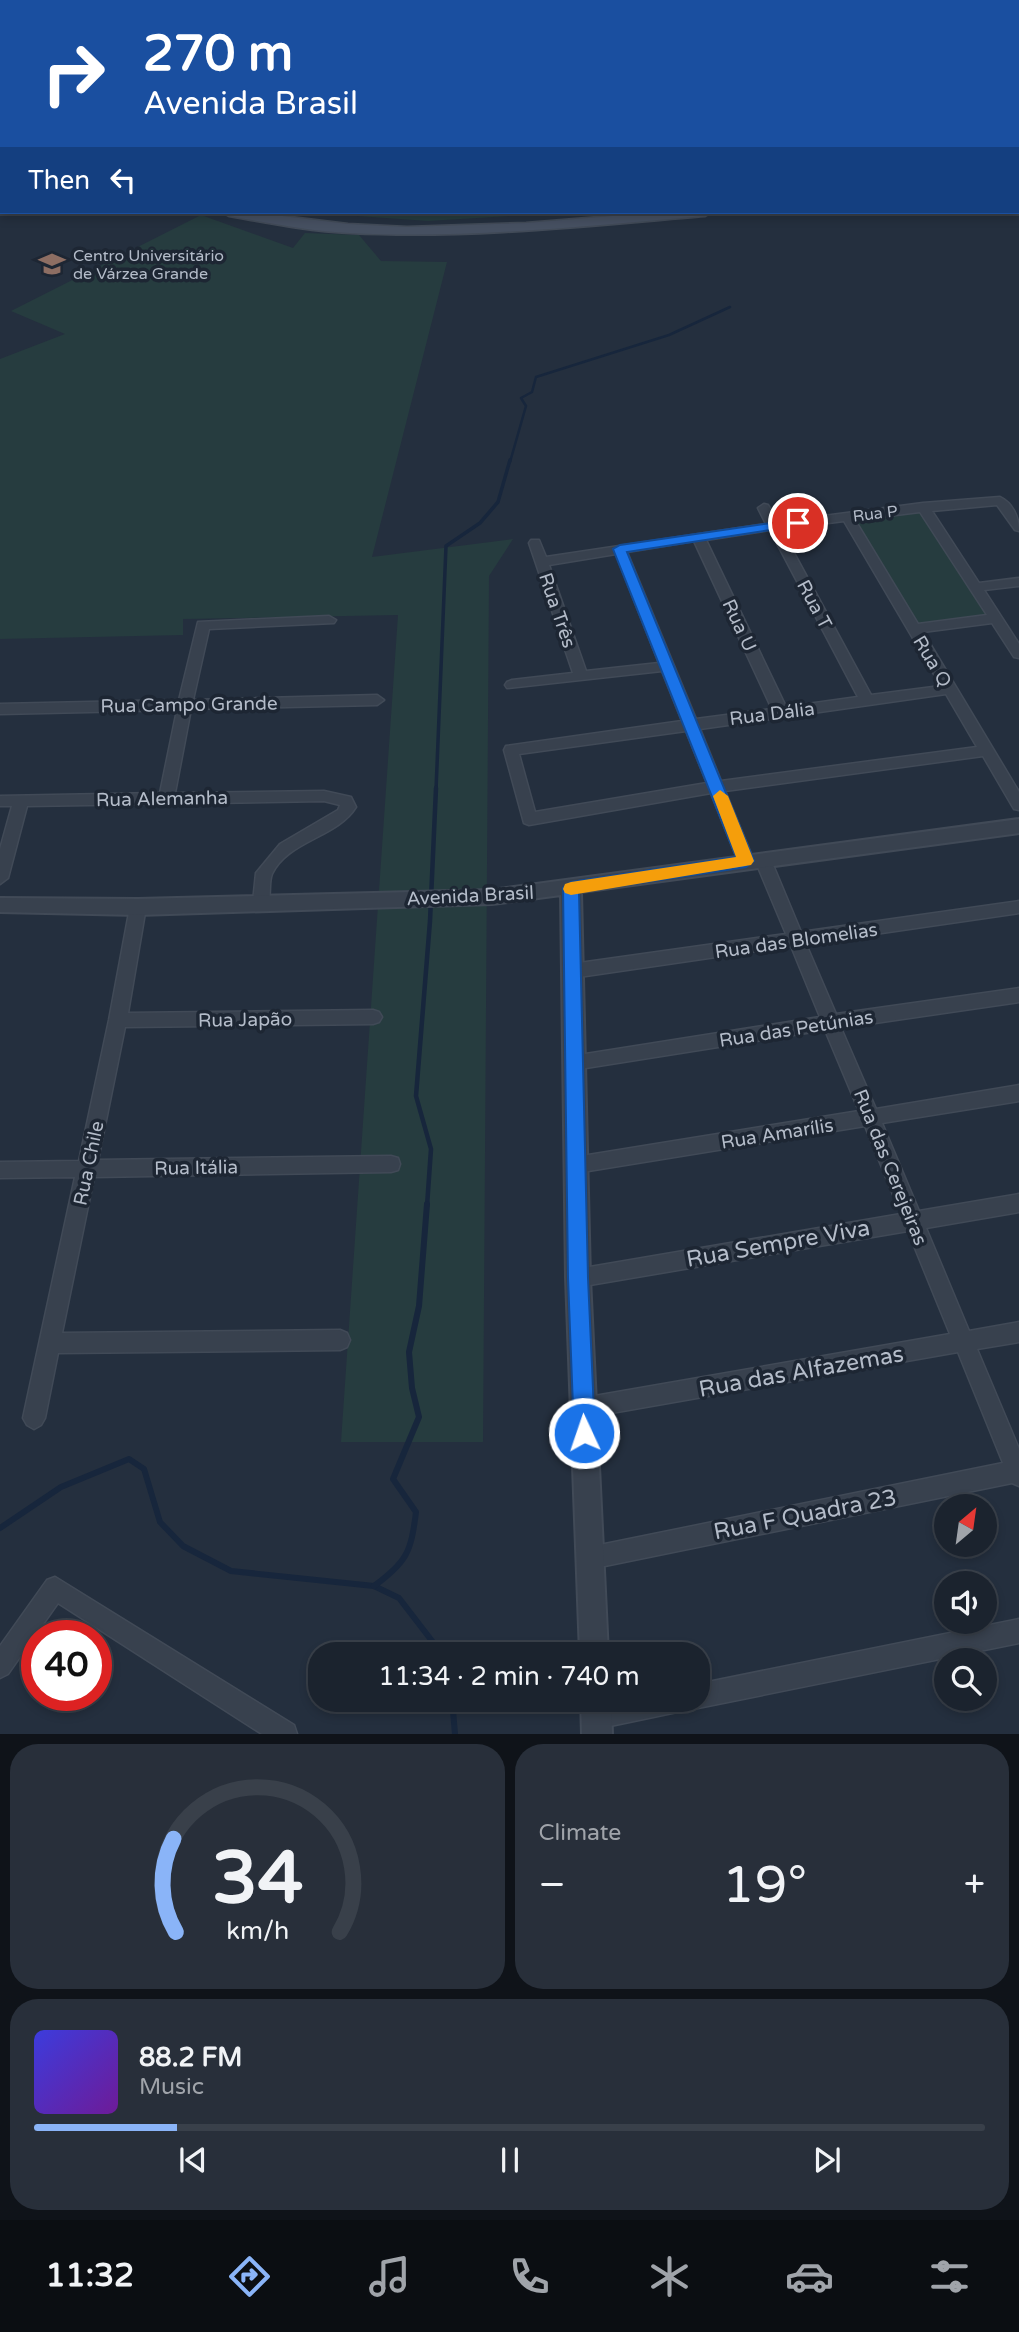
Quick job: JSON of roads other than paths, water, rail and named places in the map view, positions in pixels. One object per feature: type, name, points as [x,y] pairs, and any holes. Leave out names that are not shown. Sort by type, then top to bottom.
[{"type":"main road","points":[[240,214],[288,223],[424,233],[681,214]]},
{"type":"main road","points":[[279,214],[319,220],[432,227],[622,214]]},
{"type":"street","name":"Rua P","points":[[542,562],[848,516],[1000,501],[1019,527]]},
{"type":"street","points":[[923,507],[1019,654]]},
{"type":"street","name":"Rua T","points":[[764,508],[867,700]]},
{"type":"street","name":"Rua Q","points":[[848,516],[1019,805]]},
{"type":"street","name":"Rua U","points":[[699,538],[781,712]]},
{"type":"street","name":"Rua Três","points":[[535,543],[581,677]]},
{"type":"street","name":"Rua das Cerejeiras","points":[[620,549],[717,787],[798,940],[1018,1472]]},
{"type":"street","points":[[976,587],[1019,582]]},
{"type":"street","points":[[915,629],[996,618]]},
{"type":"street","points":[[167,797],[204,625],[329,620]]},
{"type":"street","points":[[512,685],[669,666]]},
{"type":"street","name":"Rua Dália","points":[[717,787],[529,819],[511,750],[950,689]]},
{"type":"street","name":"Rua Campo Grande","points":[[0,709],[377,700]]},
{"type":"street","points":[[717,787],[986,751]]},
{"type":"street","name":"Rua Alemanha","points":[[0,801],[324,796],[346,801],[348,807],[343,814],[286,848],[264,873],[261,902]]},
{"type":"street","points":[[0,878],[21,801]]},
{"type":"street","name":"Avenida Brasil","points":[[0,905],[138,907],[492,897],[1019,825]]},
{"type":"street","points":[[571,888],[578,1278],[594,1642]]},
{"type":"street","name":"Rua Chile","points":[[34,1418],[118,1020],[138,907]]},
{"type":"street","name":"Rua das Blomelias","points":[[572,971],[1019,907]]},
{"type":"street","name":"Rua das Petúnias","points":[[573,1063],[1019,995]]},
{"type":"street","name":"Rua Japão","points":[[118,1020],[373,1017]]},
{"type":"street","name":"Rua Amarílis","points":[[576,1165],[1019,1093]]},
{"type":"street","name":"Rua Itália","points":[[0,1170],[391,1164]]},
{"type":"street","name":"Rua Sempre Viva","points":[[578,1278],[1019,1203]]},
{"type":"street","name":"Rua das Alfazemas","points":[[583,1408],[1019,1332]]},
{"type":"street","points":[[50,1343],[340,1340]]},
{"type":"street","name":"Rua F Quadra 23","points":[[590,1558],[1018,1472]]},
{"type":"street","points":[[0,1666],[55,1588],[285,1734]]},
{"type":"street","points":[[710,1694],[1019,1631]]},
{"type":"street","points":[[596,1716],[616,1712]]},
{"type":"waterway","points":[[510,462],[526,406],[521,398],[532,392],[536,377],[669,335],[730,307]]},
{"type":"waterway","points":[[436,790],[446,546],[480,523],[498,502],[510,460]]},
{"type":"waterway","points":[[427,1206],[431,1149],[416,1096],[430,921],[436,788]]},
{"type":"waterway","points":[[374,1586],[394,1570],[406,1555],[416,1512],[393,1479],[419,1417],[412,1388],[409,1352],[419,1306],[427,1204]]},
{"type":"waterway","points":[[0,1528],[61,1487],[129,1459],[144,1469],[160,1522],[183,1546],[231,1571],[374,1586]]},
{"type":"waterway","points":[[374,1586],[399,1598],[433,1642]]},
{"type":"waterway","points":[[453,1712],[455,1734]]},
{"type":"place","name":"Centro Universitário de Várzea Grande","points":[[52,264]]}]
